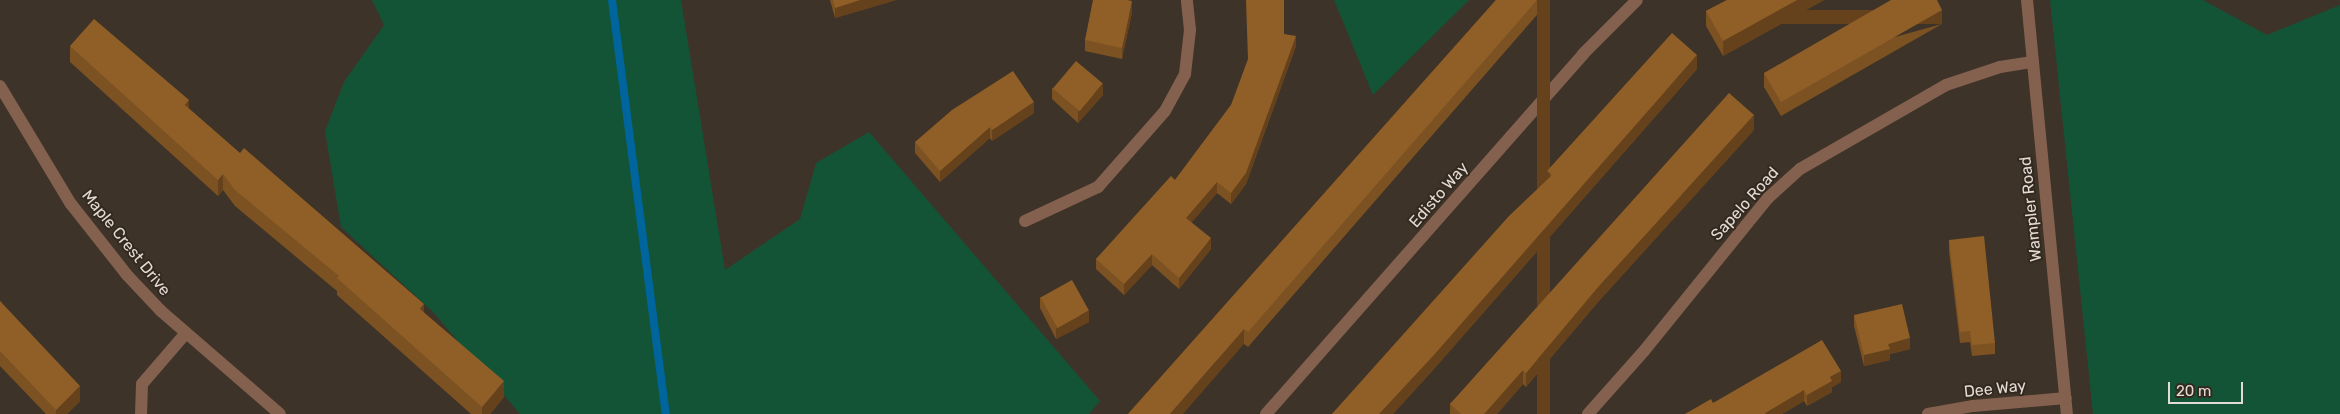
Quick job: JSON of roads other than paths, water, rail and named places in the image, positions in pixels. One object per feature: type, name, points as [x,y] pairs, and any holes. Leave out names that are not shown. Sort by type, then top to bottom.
[{"type":"street","points":[[1025,221],[1098,187],[1165,111],[1186,74],[1190,30],[1187,0]]},
{"type":"street","name":"Edisto Way","points":[[1266,414],[1583,54],[1637,0]]},
{"type":"street","name":"Wampler Road","points":[[2027,0],[2067,414]]},
{"type":"street","name":"Sapelo Road","points":[[1588,414],[1644,350],[1768,198],[1789,178],[1849,140],[1946,85],[2000,67],[2033,62]]},
{"type":"street","name":"Maple Crest Drive","points":[[0,86],[71,204],[127,275],[186,333],[280,414]]},
{"type":"street","points":[[141,414],[142,384],[186,333]]},
{"type":"street","name":"Dee Way","points":[[1928,414],[1973,406],[2066,398]]},
{"type":"waterway","points":[[612,0],[666,414]]}]
